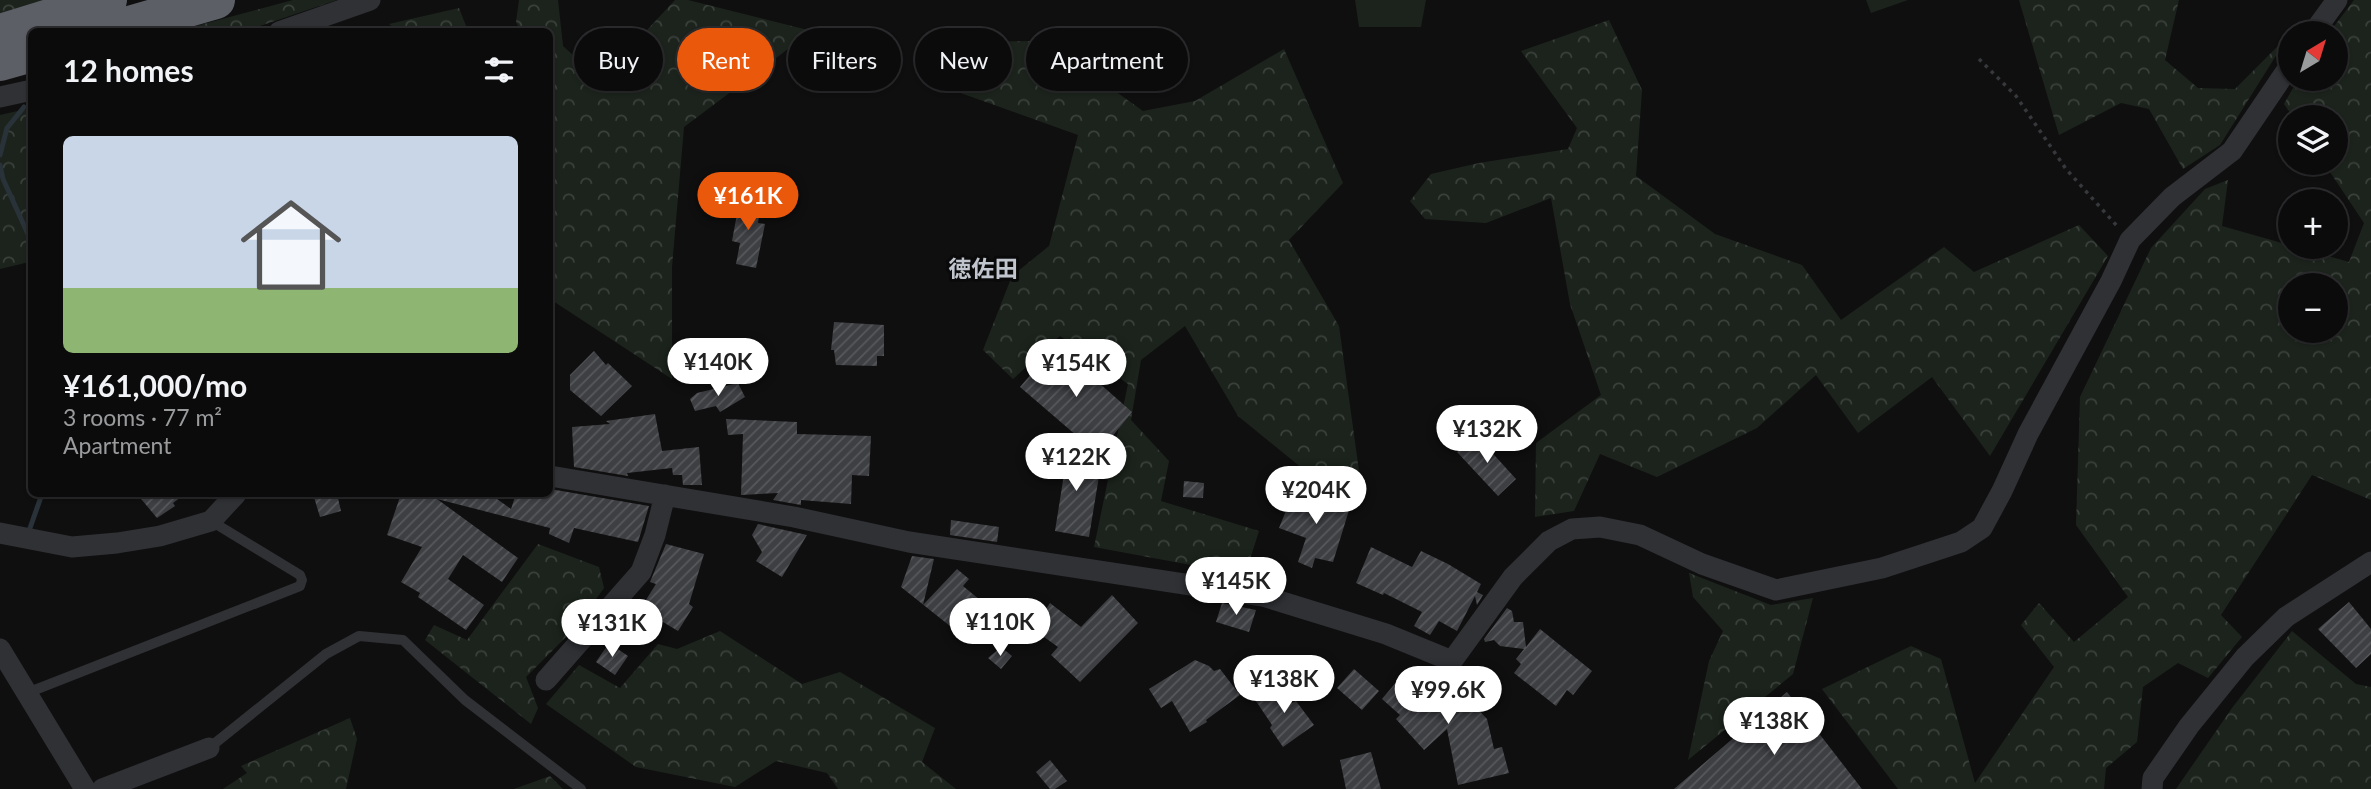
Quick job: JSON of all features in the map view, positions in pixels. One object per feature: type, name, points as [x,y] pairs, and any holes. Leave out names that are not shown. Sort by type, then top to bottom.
[{"type":"highway","points":[[0,33],[108,0]]},
{"type":"highway","points":[[119,28],[216,0]]},
{"type":"highway","points":[[0,62],[28,54]]},
{"type":"street","points":[[290,28],[370,0]]},
{"type":"street","points":[[2322,21],[2337,0]]},
{"type":"street","points":[[553,476],[794,517],[909,542],[1263,596],[1386,634],[1452,661],[1513,577],[1549,541],[1572,529],[1600,527],[1640,535],[1702,564],[1776,590],[1882,568],[1961,542],[1982,528],[2130,240],[2172,197],[2232,151],[2278,83]]},
{"type":"street","points":[[0,97],[28,91]]},
{"type":"street","points":[[546,680],[641,572],[665,495]]},
{"type":"street","points":[[0,533],[72,547],[117,543],[160,536],[211,521],[233,497]]},
{"type":"street","points":[[2152,789],[2153,778],[2183,735],[2245,657],[2286,617],[2371,562]]},
{"type":"street","points":[[0,649],[85,789]]},
{"type":"street","points":[[102,789],[209,748]]},
{"type":"lane","points":[[27,693],[300,586],[302,580],[299,575],[211,521]]},
{"type":"lane","points":[[209,748],[326,654],[359,636],[403,640],[465,700],[581,789]]},
{"type":"path","points":[[1979,59],[2016,96],[2066,169],[2130,240]]},
{"type":"green space","points":[[0,0],[59,0],[0,19]]},
{"type":"green space","points":[[293,0],[337,0],[254,28],[188,28]]},
{"type":"green space","points":[[519,0],[558,0],[563,46],[574,56],[574,91],[663,91],[663,28],[649,28],[675,0],[688,0],[800,28],[788,28],[788,49],[774,60],[774,28],[677,28],[677,91],[732,91],[684,127],[672,267],[672,379],[553,301],[553,28],[519,28],[516,22]]},
{"type":"green space","points":[[1355,0],[1426,0],[1421,27],[1359,27]]},
{"type":"green space","points":[[1866,0],[1908,0],[1871,13]]},
{"type":"green space","points":[[2019,0],[2179,0],[2165,60],[2198,88],[2235,89],[2278,46],[2278,53],[2220,145],[2183,169],[2149,109],[2121,103],[2059,135]]},
{"type":"green space","points":[[2354,0],[2371,0],[2371,500],[2312,475],[2221,615],[2242,637],[2208,678],[2178,663],[2143,687],[2137,742],[2106,768],[2104,789],[1898,789],[1822,689],[1911,646],[1941,659],[1975,783],[2054,667],[2021,625],[2039,603],[2074,642],[2128,597],[2076,525],[2080,397],[2151,248],[2205,189],[2228,180],[2222,226],[2278,242],[2278,259],[2338,259],[2349,262],[2364,223],[2348,199],[2348,189],[2341,189],[2332,175],[2348,175],[2348,105],[2284,104],[2291,91],[2348,91],[2348,21],[2338,21]]},
{"type":"green space","points":[[459,8],[467,28],[394,28],[389,24]]},
{"type":"green space","points":[[1609,20],[1642,90],[1636,176],[1715,234],[1802,265],[1841,320],[1944,247],[1974,272],[2079,225],[2108,256],[1990,456],[1932,377],[1858,433],[1816,375],[1757,428],[1657,477],[1600,454],[1574,511],[1535,517],[1536,443],[1601,395],[1570,304],[1551,198],[1486,223],[1425,219],[1410,201],[1431,174],[1479,163],[1568,149],[1577,128],[1521,51]]},
{"type":"green space","points":[[1012,41],[1026,41],[1026,91],[1115,91],[1143,111],[1195,101],[1284,49],[1343,183],[1289,240],[1339,326],[1359,471],[1303,469],[1238,416],[1185,326],[1141,360],[1131,420],[1169,461],[1161,501],[1259,531],[1245,575],[1094,547],[1128,384],[1060,336],[1013,379],[983,350],[1012,276],[1049,246],[1078,135],[958,92],[1012,91]]},
{"type":"green space","points":[[28,109],[28,262],[0,269],[0,115]]},
{"type":"green space","points":[[538,544],[599,567],[604,588],[576,627],[526,677],[538,708],[531,724],[425,640],[434,625],[467,640]]},
{"type":"green space","points":[[1689,573],[1771,605],[1813,598],[1793,674],[1688,760],[1709,661],[1723,631],[1693,597]]},
{"type":"green space","points":[[720,631],[802,684],[840,672],[935,728],[922,762],[956,789],[838,789],[827,773],[776,761],[735,787],[636,767],[546,704],[579,665],[620,688],[658,644],[677,649]]},
{"type":"green space","points":[[2292,631],[2356,684],[2371,687],[2371,789],[2176,789],[2232,708]]},
{"type":"green space","points":[[350,718],[357,739],[346,789],[223,789],[247,773],[241,766]]},
{"type":"green space","points":[[550,776],[563,789],[514,789]]},
{"type":"building","points":[[735,198],[761,203],[758,223],[765,224],[756,268],[736,264],[740,243],[732,241],[737,214],[733,213]]},
{"type":"building","points":[[834,322],[884,325],[884,356],[877,356],[877,366],[836,365],[834,350],[831,350]]},
{"type":"building","points":[[1056,345],[1132,412],[1098,454],[1020,387]]},
{"type":"building","points":[[594,351],[606,365],[608,363],[632,386],[601,416],[570,390],[570,375]]},
{"type":"building","points":[[738,383],[745,397],[720,412],[716,406],[695,411],[690,399],[697,393]]},
{"type":"building","points":[[655,414],[662,451],[699,447],[702,485],[683,485],[682,475],[673,475],[672,468],[627,473],[628,476],[574,467],[572,427],[610,424],[606,421]]},
{"type":"building","points":[[726,419],[797,422],[797,434],[871,436],[869,476],[852,475],[851,504],[801,500],[801,505],[773,500],[778,493],[741,495],[743,434],[728,435]]},
{"type":"building","points":[[1476,435],[1516,479],[1498,496],[1457,452]]},
{"type":"building","points":[[1058,447],[1095,457],[1082,473],[1099,476],[1089,537],[1055,531],[1065,468],[1054,465]]},
{"type":"building","points":[[1184,481],[1204,483],[1203,498],[1183,497]]},
{"type":"building","points":[[553,490],[649,506],[638,542],[574,528],[569,543],[549,534],[550,528],[437,499],[518,558],[502,582],[463,555],[448,579],[484,605],[466,630],[418,597],[420,593],[401,582],[422,547],[387,535],[400,497],[494,497],[511,509],[515,497],[553,497]]},
{"type":"building","points":[[1294,491],[1350,507],[1333,562],[1315,558],[1312,568],[1298,562],[1306,538],[1279,528]]},
{"type":"building","points":[[140,497],[181,497],[173,503],[175,506],[157,518]]},
{"type":"building","points":[[314,497],[338,497],[341,511],[320,517]]},
{"type":"building","points":[[951,520],[999,527],[997,542],[950,535]]},
{"type":"building","points":[[758,524],[807,535],[782,577],[756,561],[762,552],[752,535]]},
{"type":"building","points":[[666,544],[704,554],[689,604],[693,607],[678,631],[658,619],[654,625],[637,614],[656,584],[650,582]]},
{"type":"building","points":[[1371,547],[1412,567],[1421,551],[1481,584],[1477,592],[1483,595],[1477,605],[1475,596],[1457,631],[1439,621],[1430,635],[1414,626],[1422,612],[1384,593],[1383,595],[1356,583]]},
{"type":"building","points":[[912,556],[934,559],[923,605],[901,587]]},
{"type":"building","points":[[957,569],[969,579],[963,586],[980,600],[955,630],[923,605]]},
{"type":"building","points":[[1112,595],[1138,623],[1080,682],[1051,655],[1058,647],[1033,629],[1050,603],[1081,627]]},
{"type":"building","points":[[2349,602],[2371,629],[2371,654],[2356,668],[2318,629]]},
{"type":"building","points":[[1222,603],[1256,610],[1249,632],[1216,622]]},
{"type":"building","points":[[1507,608],[1512,611],[1514,622],[1523,622],[1526,647],[1540,629],[1592,671],[1573,695],[1567,690],[1556,706],[1514,673],[1521,664],[1516,659],[1524,649],[1500,646],[1494,640],[1485,642],[1484,639]]},
{"type":"building","points":[[609,643],[628,656],[615,675],[596,662]]},
{"type":"building","points":[[1001,647],[1012,656],[1001,669],[988,658]]},
{"type":"building","points":[[1195,660],[1214,671],[1220,669],[1240,695],[1190,732],[1172,701],[1161,708],[1149,689]]},
{"type":"building","points":[[1354,669],[1379,691],[1362,710],[1337,688]]},
{"type":"building","points":[[1442,673],[1472,707],[1474,705],[1487,719],[1494,749],[1502,747],[1509,773],[1458,785],[1447,729],[1424,750],[1396,719],[1400,715],[1382,699],[1403,674],[1423,692]]},
{"type":"building","points":[[1280,683],[1292,703],[1296,701],[1314,725],[1283,747],[1256,701]]},
{"type":"building","points":[[1787,692],[1862,789],[1674,789]]},
{"type":"building","points":[[1371,752],[1381,789],[1346,789],[1340,760]]},
{"type":"building","points":[[1050,760],[1067,781],[1055,789],[1050,789],[1036,772]]},
{"type":"waterway","points":[[0,155],[7,128],[24,107]]},
{"type":"waterway","points":[[0,165],[3,179],[28,234]]},
{"type":"waterway","points":[[30,528],[41,497]]},
{"type":"district","name":"徳佐田","points":[[983,268]]}]
